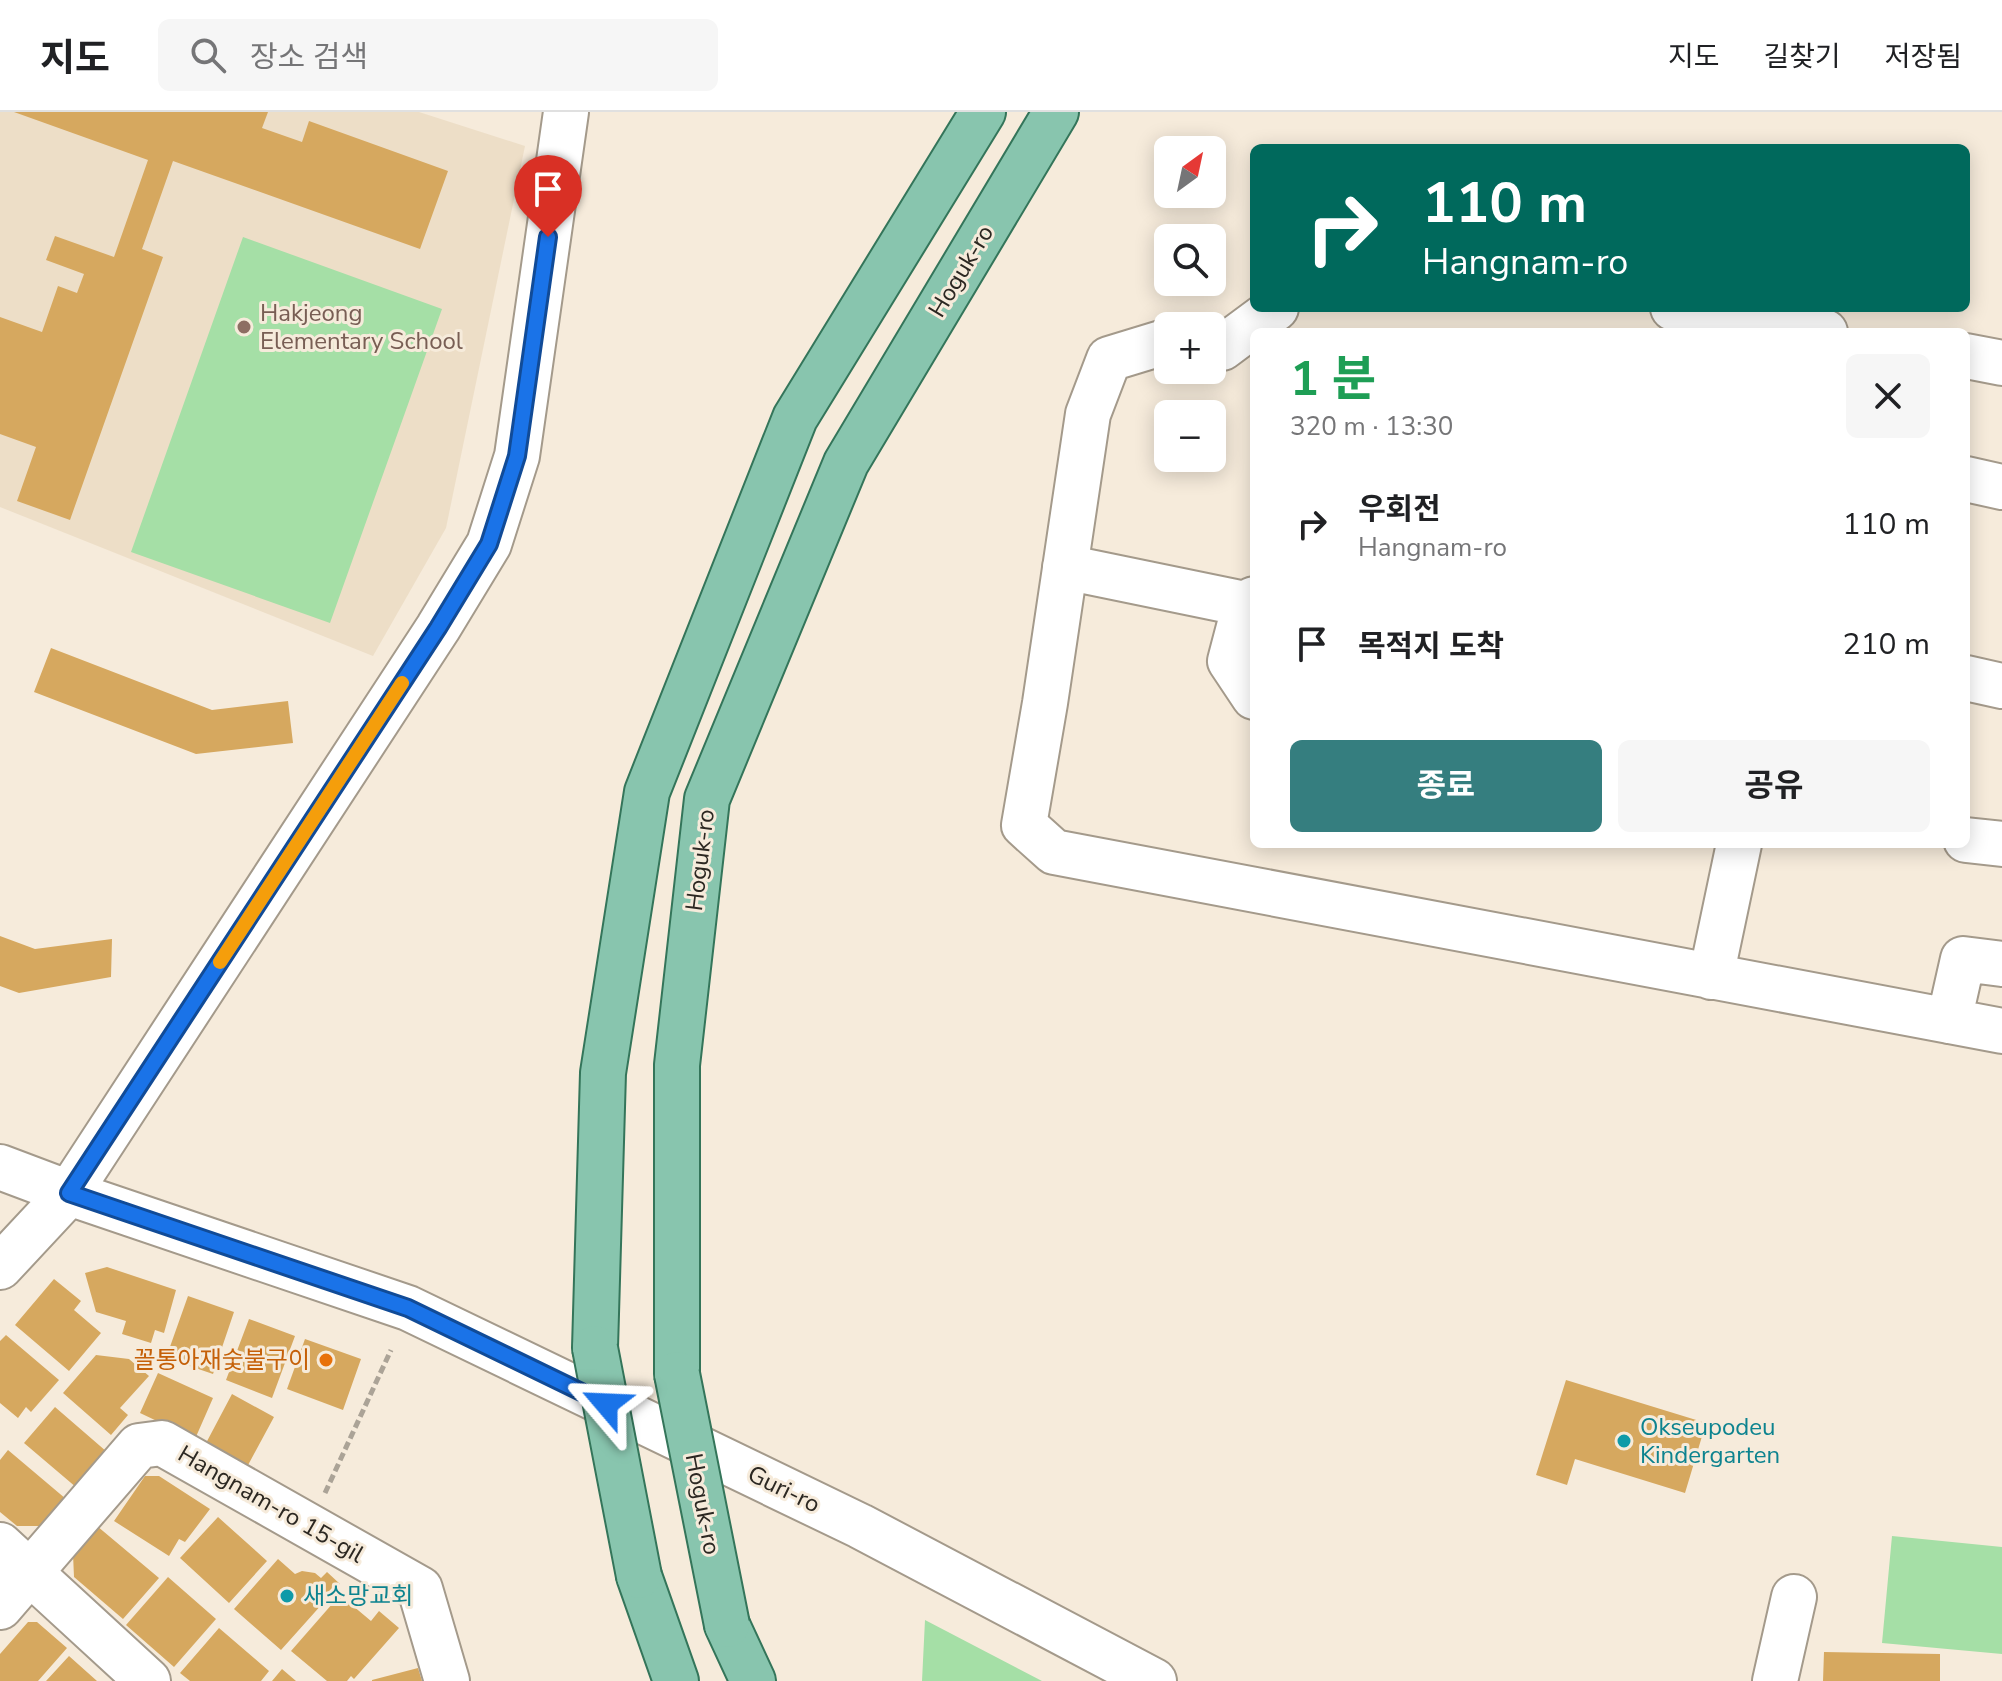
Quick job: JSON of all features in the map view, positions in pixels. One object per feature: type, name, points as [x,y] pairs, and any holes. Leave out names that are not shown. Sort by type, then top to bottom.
[{"type":"main road","points":[[676,1681],[639,1576],[595,1348],[603,1073],[647,792],[795,418],[983,112]]},
{"type":"main road","name":"Hoguk-ro","points":[[753,1681],[727,1625],[677,1374],[677,1065],[707,799],[846,463],[1056,112]]},
{"type":"street","points":[[0,1267],[69,1193],[438,628],[489,544],[517,456],[566,112]]},
{"type":"street","points":[[1253,328],[1271,312]]},
{"type":"street","points":[[1698,312],[1800,328]]},
{"type":"street","points":[[1229,349],[1250,331]]},
{"type":"street","points":[[1154,345],[1109,359],[1088,414],[1024,825],[1054,852],[2002,1031]]},
{"type":"street","points":[[1970,357],[2002,363]]},
{"type":"street","points":[[1970,480],[2002,487]]},
{"type":"street","points":[[1065,567],[1250,601],[1230,661],[1250,691]]},
{"type":"street","points":[[1970,679],[2002,686]]},
{"type":"street","points":[[1970,840],[2002,844]]},
{"type":"street","points":[[1711,977],[1738,848]]},
{"type":"street","points":[[1949,1021],[1963,959],[2002,964]]},
{"type":"street","name":"Guri-ro","points":[[0,1167],[408,1308],[860,1526],[1154,1681]]},
{"type":"street","name":"Hangnam-ro 15-gil","points":[[0,1607],[15,1559],[139,1446],[162,1443],[420,1589],[447,1681]]},
{"type":"street","points":[[15,1559],[148,1681]]},
{"type":"street","points":[[1775,1681],[1794,1597]]},
{"type":"path","points":[[310,1526],[391,1350]]},
{"type":"shaded area","name":"Hakjeong Elementary School","points":[[0,112],[419,112],[525,146],[446,528],[373,656],[0,507]]},
{"type":"green space","points":[[243,237],[442,309],[330,623],[131,552]]},
{"type":"green space","points":[[1892,1536],[2002,1547],[2002,1654],[1882,1643]]},
{"type":"green space","points":[[925,1620],[1042,1681],[922,1681]]},
{"type":"building","points":[[14,112],[268,112],[262,128],[302,142],[309,121],[448,171],[420,249],[173,161],[142,249],[163,257],[70,520],[17,501],[36,447],[0,434],[0,317],[42,332],[58,286],[77,293],[84,274],[46,260],[55,236],[114,257],[148,160]]},
{"type":"building","points":[[51,648],[212,710],[288,701],[293,743],[196,754],[34,692]]},
{"type":"building","points":[[0,936],[35,949],[112,939],[111,977],[19,993],[0,986]]},
{"type":"building","points":[[107,1267],[176,1290],[164,1333],[155,1330],[151,1343],[122,1334],[126,1321],[96,1312],[85,1273]]},
{"type":"building","points":[[54,1279],[81,1301],[74,1310],[101,1333],[69,1371],[15,1325]]},
{"type":"building","points":[[188,1296],[234,1312],[213,1374],[166,1358]]},
{"type":"building","points":[[249,1319],[295,1336],[272,1398],[226,1380]]},
{"type":"building","points":[[6,1335],[59,1380],[31,1412],[26,1407],[18,1418],[0,1403],[0,1341]]},
{"type":"building","points":[[305,1339],[361,1359],[343,1410],[287,1389]]},
{"type":"building","points":[[96,1355],[129,1359],[149,1376],[120,1408],[128,1415],[111,1435],[63,1393]]},
{"type":"building","points":[[158,1373],[213,1398],[195,1439],[140,1413]]},
{"type":"building","name":"Okseupodeu Kindergarten","points":[[1566,1380],[1706,1423],[1685,1493],[1575,1459],[1567,1485],[1536,1475]]},
{"type":"building","points":[[232,1394],[274,1417],[247,1467],[205,1445]]},
{"type":"building","points":[[55,1407],[107,1452],[77,1488],[24,1443]]},
{"type":"building","points":[[8,1450],[66,1499],[42,1526],[17,1526],[0,1512],[0,1460]]},
{"type":"building","points":[[145,1476],[159,1476],[210,1509],[185,1542],[179,1539],[169,1556],[114,1521]]},
{"type":"building","points":[[218,1517],[267,1561],[229,1603],[180,1558]]},
{"type":"building","points":[[97,1526],[159,1578],[123,1619],[74,1577],[73,1554]]},
{"type":"building","name":"새소망교회","points":[[278,1559],[295,1574],[302,1571],[315,1573],[321,1578],[327,1572],[340,1584],[281,1650],[234,1609]]},
{"type":"building","points":[[168,1577],[216,1619],[174,1667],[126,1625]]},
{"type":"building","points":[[340,1595],[371,1621],[379,1611],[399,1628],[354,1679],[351,1676],[347,1681],[327,1681],[291,1651]]},
{"type":"building","points":[[28,1622],[37,1622],[67,1648],[38,1681],[0,1681],[0,1654]]},
{"type":"building","points":[[219,1628],[269,1671],[261,1681],[190,1681],[180,1673]]},
{"type":"building","points":[[1824,1652],[1940,1654],[1940,1681],[1823,1681]]},
{"type":"building","points":[[69,1656],[97,1681],[46,1681]]},
{"type":"building","points":[[418,1668],[422,1681],[372,1681],[372,1680]]},
{"type":"building","points":[[282,1669],[296,1681],[272,1681]]},
{"type":"slow traffic","points":[[220,962],[402,683]]},
{"type":"place","name":"Hakjeong Elementary School","points":[[244,327]]},
{"type":"place","name":"꼴통아재숯불구이","points":[[326,1360]]},
{"type":"place","name":"Okseupodeu Kindergarten","points":[[1624,1441]]},
{"type":"place","name":"새소망교회","points":[[287,1596]]},
{"type":"route","points":[[548,237],[517,456],[489,544],[438,628],[69,1193],[408,1308],[606,1404]]}]
